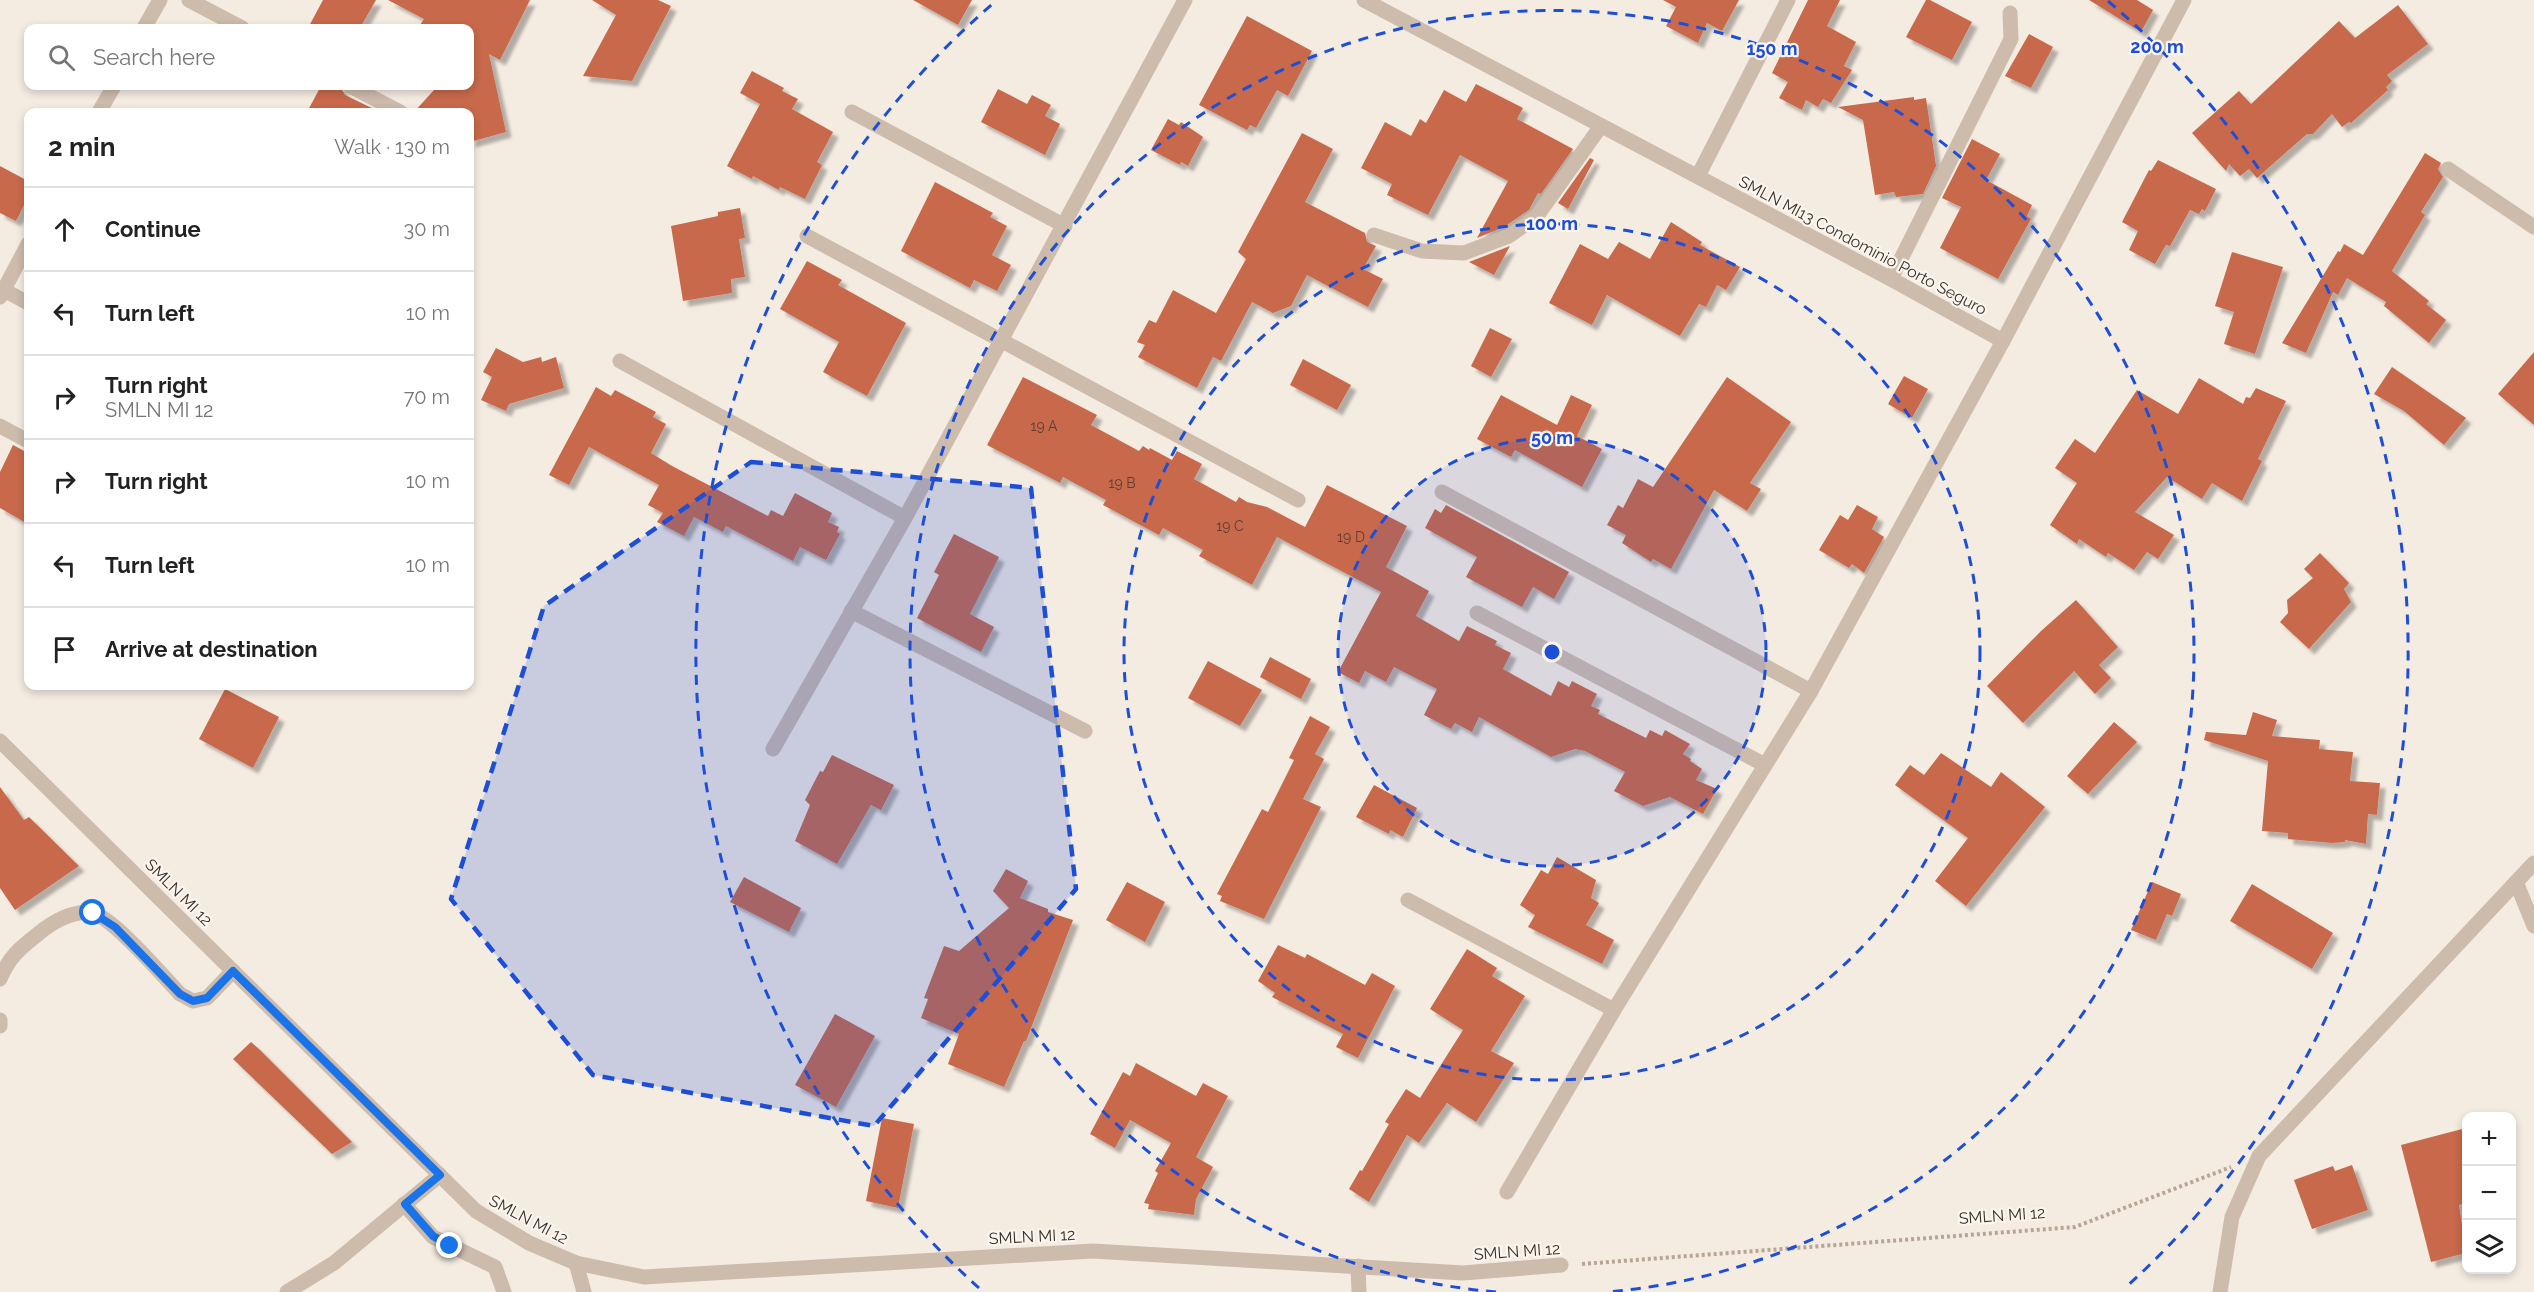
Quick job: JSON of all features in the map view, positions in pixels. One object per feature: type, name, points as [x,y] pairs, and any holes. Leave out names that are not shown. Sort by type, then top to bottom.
[{"type":"street","points":[[146,24],[160,0]]},
{"type":"street","points":[[189,0],[234,24]]},
{"type":"street","points":[[773,749],[905,518],[1065,226],[1185,0]]},
{"type":"street","name":"SMLN MI13 Condomínio Porto Seguro","points":[[1364,0],[1891,279],[2004,342]]},
{"type":"street","points":[[1698,177],[1788,0]]},
{"type":"street","points":[[1507,1192],[1614,1010],[1811,691],[2004,342],[2184,0]]},
{"type":"street","points":[[1891,279],[2012,39],[2010,13]]},
{"type":"street","points":[[101,108],[112,90]]},
{"type":"street","points":[[358,90],[392,108]]},
{"type":"street","points":[[852,112],[1065,226]]},
{"type":"street","points":[[1374,235],[1422,251],[1464,253],[1509,236],[1538,216],[1601,126]]},
{"type":"street","points":[[2448,169],[2534,228]]},
{"type":"street","points":[[807,236],[1001,343],[1298,500]]},
{"type":"street","points":[[24,252],[2,294],[24,302]]},
{"type":"street","points":[[620,361],[905,518]]},
{"type":"street","points":[[0,426],[24,439]]},
{"type":"street","points":[[1442,492],[1811,691]]},
{"type":"street","points":[[851,611],[1084,731]]},
{"type":"street","points":[[1477,613],[1765,765]]},
{"type":"street","name":"SMLN MI 12","points":[[0,741],[476,1211],[529,1243],[576,1263],[644,1277],[1093,1251],[1463,1273],[1561,1265]]},
{"type":"street","points":[[2220,1292],[2232,1217],[2259,1156],[2534,862]]},
{"type":"street","points":[[2516,882],[2534,926]]},
{"type":"street","points":[[1408,900],[1614,1010]]},
{"type":"street","points":[[0,979],[8,960],[43,930],[68,915],[93,913],[115,927],[180,994],[193,1001],[207,998],[233,971]]},
{"type":"street","points":[[0,1020],[0,1026]]},
{"type":"street","points":[[288,1292],[334,1263],[440,1175]]},
{"type":"street","points":[[405,1204],[433,1236],[495,1267],[504,1292]]},
{"type":"street","points":[[576,1263],[584,1292]]},
{"type":"street","points":[[1358,1266],[1359,1292]]},
{"type":"path","name":"SMLN MI 12","points":[[1561,1265],[2075,1227],[2259,1156]]},
{"type":"highlighted area","points":[[751,462],[1031,488],[1076,889],[874,1126],[593,1075],[451,899],[544,606]]},
{"type":"building","points":[[323,0],[376,0],[362,24],[310,24]]},
{"type":"building","points":[[388,0],[530,0],[500,60],[489,54],[506,132],[474,141],[474,108],[418,108],[434,90],[474,90],[474,24],[421,24],[424,19]]},
{"type":"building","points":[[592,0],[658,0],[671,6],[632,81],[583,76],[616,15]]},
{"type":"building","points":[[913,0],[972,0],[958,25]]},
{"type":"building","points":[[1663,0],[1739,0],[1722,31],[1707,23],[1698,43],[1666,26],[1676,7]]},
{"type":"building","points":[[1808,0],[1840,0],[1827,26],[1856,42],[1844,66],[1852,70],[1831,103],[1823,99],[1818,107],[1806,100],[1802,110],[1779,98],[1788,82],[1772,73]]},
{"type":"building","points":[[1926,0],[1972,22],[1952,60],[1906,37]]},
{"type":"building","points":[[2089,0],[2137,0],[2153,10],[2141,32]]},
{"type":"building","points":[[2398,5],[2428,44],[2387,75],[2392,81],[2386,87],[2388,90],[2351,123],[2342,127],[2332,114],[2313,134],[2307,134],[2257,178],[2249,169],[2240,176],[2229,164],[2226,171],[2192,133],[2239,91],[2251,104],[2339,21],[2355,38]]},
{"type":"building","points":[[1247,16],[1312,51],[1288,96],[1277,90],[1256,128],[1250,125],[1247,130],[1199,105]]},
{"type":"building","points":[[2029,34],[2053,47],[2031,88],[2005,76]]},
{"type":"building","points":[[752,71],[784,88],[782,91],[798,99],[792,109],[833,132],[817,162],[822,165],[805,199],[780,187],[779,190],[753,176],[752,179],[727,166],[760,104],[740,93]]},
{"type":"building","points":[[1476,84],[1523,108],[1517,119],[1573,149],[1541,194],[1538,193],[1529,210],[1504,227],[1477,238],[1508,181],[1460,155],[1428,215],[1387,195],[1392,184],[1361,168],[1385,122],[1411,136],[1420,119],[1426,123],[1444,90],[1466,102]]},
{"type":"building","points":[[998,89],[1027,104],[1032,95],[1051,105],[1045,116],[1060,124],[1045,155],[981,122]]},
{"type":"building","points":[[319,90],[342,90],[345,95],[372,108],[309,108]]},
{"type":"building","points":[[1914,97],[1914,100],[1926,98],[1936,166],[1923,194],[1896,197],[1894,192],[1875,195],[1863,120],[1838,107]]},
{"type":"building","points":[[1168,119],[1179,125],[1181,122],[1203,137],[1188,166],[1181,162],[1180,165],[1151,150]]},
{"type":"building","points":[[1302,133],[1333,149],[1305,202],[1365,233],[1367,242],[1376,246],[1363,269],[1383,279],[1368,307],[1307,275],[1291,306],[1273,313],[1252,302],[1221,361],[1213,357],[1197,388],[1138,357],[1145,345],[1137,342],[1149,320],[1156,323],[1173,290],[1216,313],[1246,259],[1238,252]]},
{"type":"building","points":[[1972,139],[2000,154],[1986,180],[2032,205],[2027,216],[2031,219],[1998,279],[1940,248],[1961,207],[1942,198]]},
{"type":"building","points":[[2425,153],[2441,163],[2438,169],[2443,177],[2421,212],[2425,215],[2392,271],[2429,301],[2426,304],[2446,320],[2429,343],[2384,306],[2386,302],[2347,278],[2338,295],[2333,292],[2306,353],[2282,343],[2344,244],[2363,255]]},
{"type":"building","points":[[1590,158],[1594,160],[1568,209],[1558,203]]},
{"type":"building","points":[[2158,160],[2216,189],[2205,211],[2202,209],[2199,214],[2190,210],[2170,246],[2166,245],[2155,264],[2129,250],[2138,231],[2122,222],[2149,170],[2151,171]]},
{"type":"building","points":[[0,166],[24,179],[24,205],[16,221],[0,213]]},
{"type":"building","points":[[935,182],[993,213],[990,217],[1007,226],[992,255],[1011,265],[997,291],[974,280],[970,288],[901,251]]},
{"type":"building","points":[[740,208],[745,238],[739,239],[745,277],[731,279],[732,293],[683,301],[671,226],[718,216],[718,212]]},
{"type":"building","points":[[1671,222],[1702,242],[1700,245],[1740,267],[1726,290],[1717,285],[1706,307],[1699,304],[1680,336],[1607,295],[1592,325],[1549,303],[1580,244],[1608,259],[1619,242],[1650,259]]},
{"type":"building","points":[[1510,246],[1494,275],[1469,262]]},
{"type":"building","points":[[2232,252],[2283,267],[2255,354],[2224,344],[2234,312],[2215,306]]},
{"type":"building","points":[[807,261],[842,280],[838,285],[906,323],[867,396],[823,372],[839,342],[780,309]]},
{"type":"building","points":[[1490,328],[1512,339],[1491,377],[1471,366]]},
{"type":"building","points":[[496,348],[523,362],[541,357],[542,362],[556,357],[564,388],[509,404],[506,411],[481,400],[492,377],[483,372]]},
{"type":"building","points":[[2534,352],[2534,425],[2498,394]]},
{"type":"building","points":[[1303,359],[1351,385],[1337,410],[1290,385]]},
{"type":"building","points":[[2392,367],[2466,418],[2444,445],[2404,411],[2374,394]]},
{"type":"building","points":[[1904,376],[1928,389],[1912,418],[1888,404]]},
{"type":"building","points":[[1023,377],[1097,415],[1091,425],[1139,451],[1143,446],[1172,460],[1177,451],[1202,464],[1194,479],[1236,502],[1239,497],[1247,502],[1267,507],[1305,527],[1327,485],[1407,526],[1386,567],[1429,591],[1416,616],[1459,641],[1467,626],[1497,641],[1495,645],[1511,653],[1503,669],[1551,696],[1558,681],[1569,687],[1572,681],[1597,694],[1591,706],[1600,710],[1598,714],[1646,738],[1650,730],[1662,736],[1665,730],[1690,744],[1683,754],[1702,769],[1696,780],[1717,789],[1703,814],[1670,797],[1643,806],[1614,791],[1625,772],[1585,751],[1575,749],[1551,757],[1479,717],[1472,732],[1455,723],[1451,729],[1424,715],[1437,689],[1394,667],[1386,682],[1365,671],[1359,683],[1338,672],[1381,592],[1277,537],[1252,585],[1199,556],[1203,550],[1163,528],[1159,535],[1103,505],[1106,500],[1063,477],[1060,483],[987,445]]},
{"type":"building","points":[[1727,377],[1791,422],[1750,483],[1761,489],[1747,511],[1714,490],[1671,569],[1653,559],[1651,562],[1622,543],[1626,535],[1607,525],[1618,505],[1623,508],[1638,479],[1653,487]]},
{"type":"building","points":[[2199,378],[2243,404],[2246,397],[2250,398],[2256,388],[2286,401],[2258,459],[2262,461],[2242,501],[2212,483],[2202,499],[2167,477],[2135,512],[2174,535],[2158,559],[2147,552],[2134,570],[2108,553],[2106,557],[2079,539],[2077,544],[2050,525],[2077,483],[2055,468],[2075,439],[2095,453],[2137,390],[2178,414]]},
{"type":"building","points":[[596,387],[611,396],[615,390],[656,412],[653,417],[666,424],[651,453],[672,466],[768,516],[771,510],[783,516],[795,493],[832,513],[828,522],[839,527],[837,532],[840,534],[826,560],[800,547],[793,561],[726,526],[723,532],[694,517],[684,536],[657,522],[663,513],[648,505],[659,485],[589,447],[569,485],[549,475]]},
{"type":"building","points":[[1501,395],[1557,425],[1571,395],[1592,405],[1577,436],[1602,449],[1582,487],[1515,450],[1511,457],[1477,439]]},
{"type":"building","points":[[13,445],[24,451],[24,522],[0,508],[0,472]]},
{"type":"building","points":[[1446,505],[1569,572],[1554,599],[1533,587],[1522,607],[1466,577],[1477,557],[1425,528],[1435,509],[1441,513]]},
{"type":"building","points":[[1857,505],[1878,517],[1872,529],[1884,537],[1864,573],[1852,564],[1849,568],[1819,550],[1840,515],[1848,520]]},
{"type":"building","points":[[954,534],[999,557],[970,614],[994,627],[981,652],[917,618],[939,575],[934,572]]},
{"type":"building","points":[[2320,553],[2349,583],[2344,589],[2351,602],[2309,649],[2280,622],[2288,613],[2287,600],[2313,578],[2304,569]]},
{"type":"building","points":[[2076,600],[2118,647],[2099,665],[2111,678],[2095,694],[2074,671],[2023,723],[1987,686],[2041,631]]},
{"type":"building","points":[[1270,657],[1311,679],[1301,699],[1260,677]]},
{"type":"building","points":[[1208,661],[1262,690],[1240,726],[1188,698]]},
{"type":"building","points":[[224,690],[279,717],[253,768],[199,739]]},
{"type":"building","points":[[2253,712],[2277,720],[2272,736],[2320,740],[2319,749],[2353,752],[2350,781],[2380,783],[2377,815],[2368,814],[2366,844],[2345,840],[2345,842],[2332,843],[2288,839],[2288,833],[2262,831],[2268,761],[2204,740],[2206,732],[2246,735]]},
{"type":"building","points":[[1310,716],[1330,727],[1315,754],[1324,759],[1303,799],[1321,807],[1264,919],[1220,901],[1222,896],[1217,894],[1262,809],[1268,812],[1294,760],[1289,758]]},
{"type":"building","points":[[2114,722],[2137,742],[2088,794],[2067,776]]},
{"type":"building","points":[[1941,753],[1991,787],[2001,772],[2045,807],[1966,906],[1935,881],[1968,838],[1895,785],[1910,765],[1924,775]]},
{"type":"building","points":[[832,755],[894,785],[881,810],[871,805],[837,864],[795,841],[810,805],[805,800],[820,771],[823,772]]},
{"type":"building","points":[[1374,785],[1417,808],[1403,837],[1390,830],[1389,834],[1356,817]]},
{"type":"building","points":[[0,787],[24,820],[29,817],[79,866],[15,910],[0,888]]},
{"type":"building","points":[[1557,857],[1596,880],[1591,898],[1599,903],[1586,925],[1614,940],[1602,964],[1528,927],[1535,915],[1520,905],[1541,870],[1548,874]]},
{"type":"building","points":[[1006,869],[1028,881],[1020,898],[1048,909],[1048,912],[1073,920],[1026,1041],[1024,1041],[1004,1087],[948,1064],[959,1034],[921,1018],[928,999],[924,998],[944,946],[959,951],[1009,908],[993,891]]},
{"type":"building","points":[[744,877],[801,908],[789,932],[730,902]]},
{"type":"building","points":[[1127,882],[1165,902],[1145,942],[1106,920]]},
{"type":"building","points":[[2152,882],[2181,894],[2172,916],[2167,914],[2156,940],[2131,930]]},
{"type":"building","points":[[2252,884],[2333,933],[2312,969],[2230,921]]},
{"type":"building","points":[[1278,945],[1305,958],[1307,954],[1365,985],[1372,973],[1395,986],[1358,1058],[1336,1047],[1343,1034],[1272,997],[1275,993],[1258,981]]},
{"type":"building","points":[[1467,949],[1497,968],[1492,976],[1525,996],[1491,1051],[1514,1063],[1476,1122],[1447,1103],[1419,1143],[1407,1135],[1369,1202],[1349,1189],[1389,1124],[1385,1122],[1406,1089],[1420,1098],[1463,1030],[1430,1009]]},
{"type":"building","points":[[835,1014],[875,1036],[836,1107],[795,1085]]},
{"type":"building","points":[[251,1042],[352,1142],[332,1154],[233,1059]]},
{"type":"building","points":[[1136,1063],[1196,1096],[1203,1083],[1228,1096],[1196,1157],[1213,1167],[1196,1199],[1194,1215],[1148,1209],[1149,1204],[1144,1203],[1158,1173],[1155,1171],[1171,1143],[1130,1120],[1115,1148],[1090,1134],[1123,1072],[1130,1076]]},
{"type":"building","points":[[882,1118],[914,1124],[898,1208],[866,1201]]},
{"type":"building","points":[[2462,1129],[2462,1204],[2459,1205],[2462,1254],[2431,1262],[2401,1145]]},
{"type":"building","points":[[2352,1165],[2368,1210],[2312,1229],[2294,1180],[2333,1166],[2335,1171]]},
{"type":"route","points":[[93,913],[115,927],[180,994],[193,1001],[207,998],[233,971],[440,1175],[405,1204],[433,1236],[450,1246]]}]
